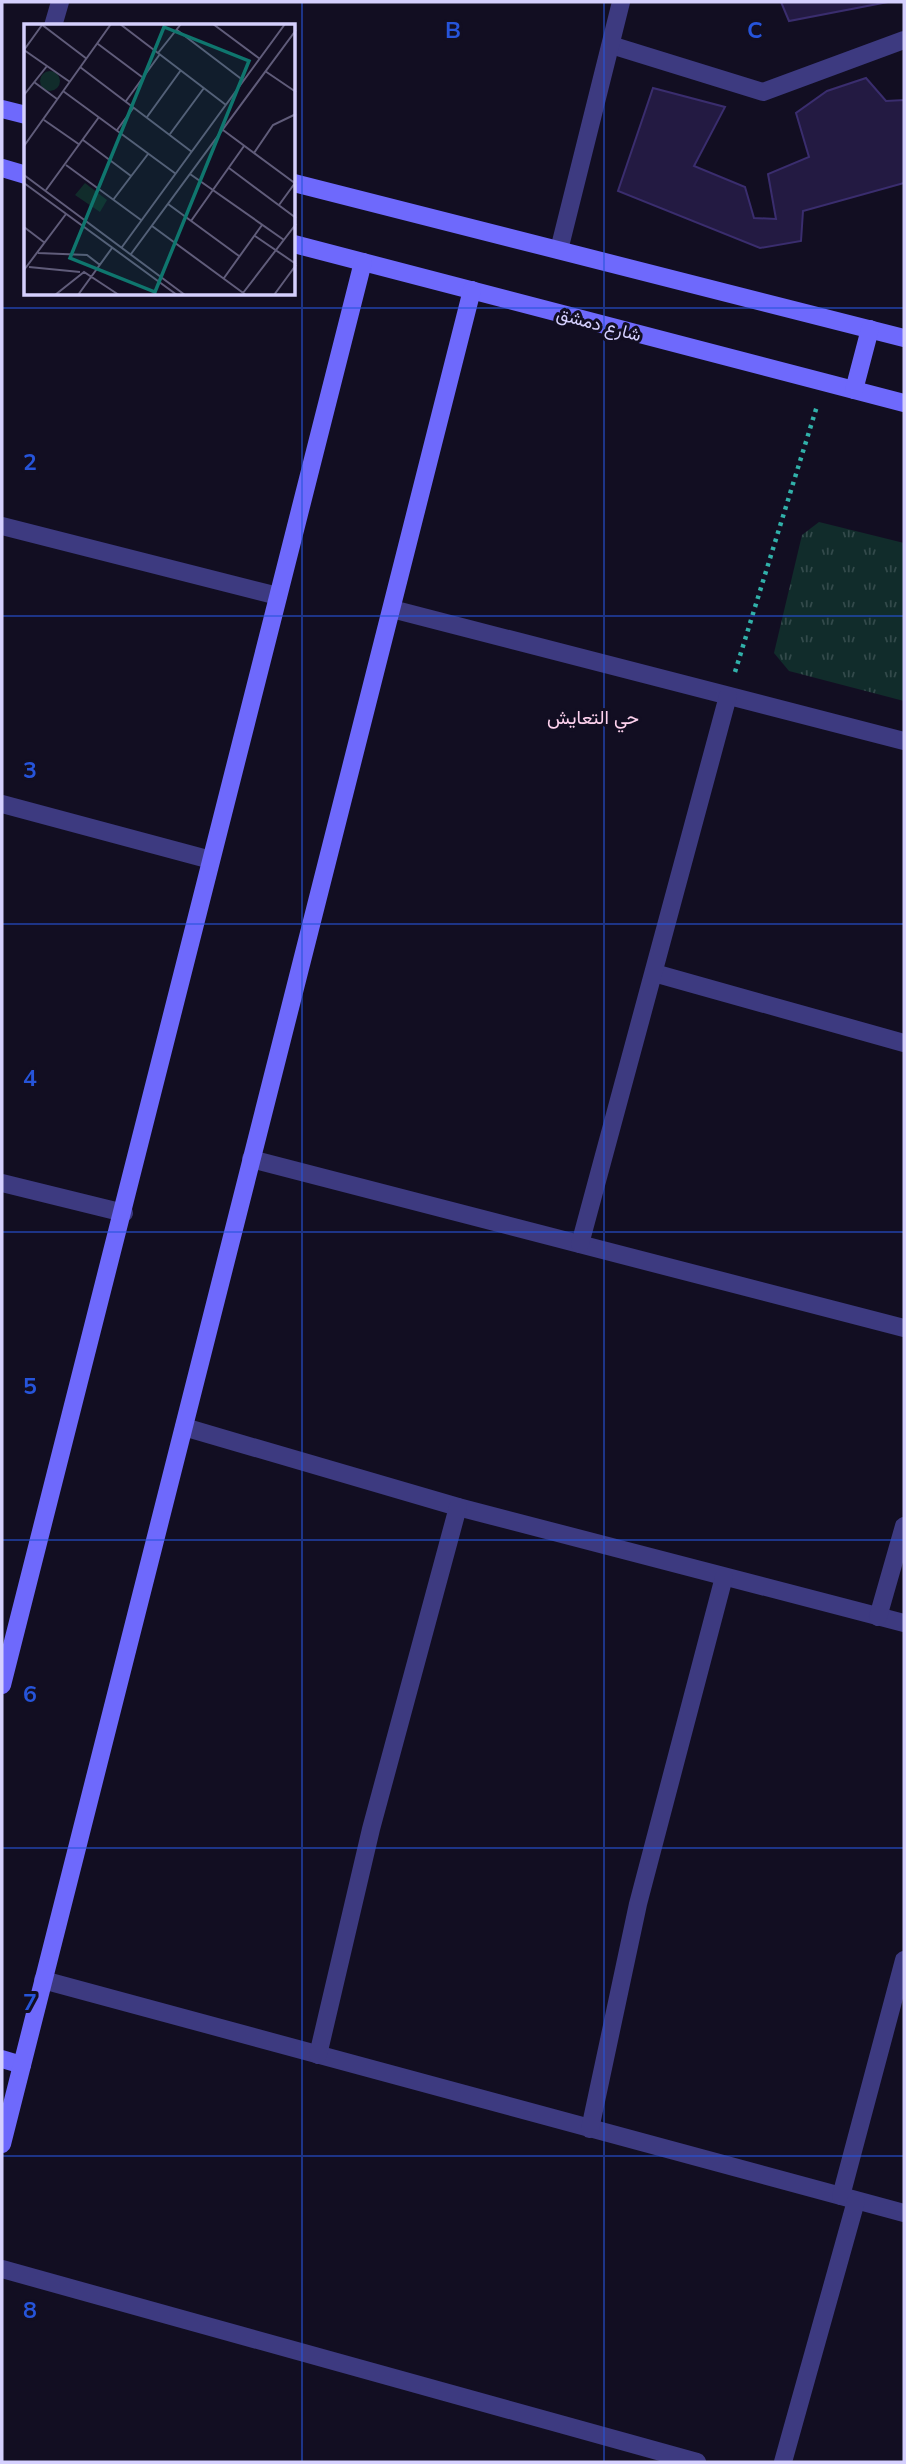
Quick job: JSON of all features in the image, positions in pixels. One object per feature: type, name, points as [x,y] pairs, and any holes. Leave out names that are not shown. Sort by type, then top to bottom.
[{"type":"street","points":[[54,24],[60,2]]},
{"type":"street","points":[[559,250],[621,2]]},
{"type":"street","points":[[611,45],[763,92],[904,40]]},
{"type":"street","points":[[2,108],[24,114]]},
{"type":"street","points":[[2,168],[24,174]]},
{"type":"street","points":[[296,184],[904,338]]},
{"type":"street","name":"شارع دمشق","points":[[296,245],[904,403]]},
{"type":"street","points":[[2,1685],[124,1213],[363,262]]},
{"type":"street","points":[[2,2144],[472,290]]},
{"type":"street","points":[[853,390],[870,329]]},
{"type":"street","points":[[2,526],[278,596]]},
{"type":"street","points":[[391,608],[904,741]]},
{"type":"street","points":[[580,1244],[728,696]]},
{"type":"street","points":[[2,804],[211,860]]},
{"type":"street","points":[[654,973],[904,1043]]},
{"type":"street","points":[[251,1159],[904,1328]]},
{"type":"street","points":[[2,1183],[124,1213]]},
{"type":"street","points":[[184,1427],[458,1507],[904,1623]]},
{"type":"street","points":[[317,2055],[371,1829],[458,1507]]},
{"type":"street","points":[[878,1617],[904,1526]]},
{"type":"street","points":[[590,2129],[638,1904],[724,1577]]},
{"type":"street","points":[[783,2462],[849,2199],[904,1960]]},
{"type":"street","points":[[43,1980],[904,2213]]},
{"type":"street","points":[[2,2059],[22,2065]]},
{"type":"street","points":[[2,2269],[697,2462]]},
{"type":"path","points":[[728,696],[824,383]]},
{"type":"green space","points":[[819,522],[904,543],[904,701],[789,671],[774,653],[802,535]]},
{"type":"building","points":[[781,2],[888,2],[789,21]]},
{"type":"building","points":[[866,78],[886,101],[904,100],[904,183],[803,211],[801,241],[760,248],[618,191],[653,88],[725,107],[694,166],[745,187],[754,218],[776,219],[768,174],[809,157],[796,113],[827,91]]},
{"type":"district","name":"حي التعايش","points":[[593,717]]}]
